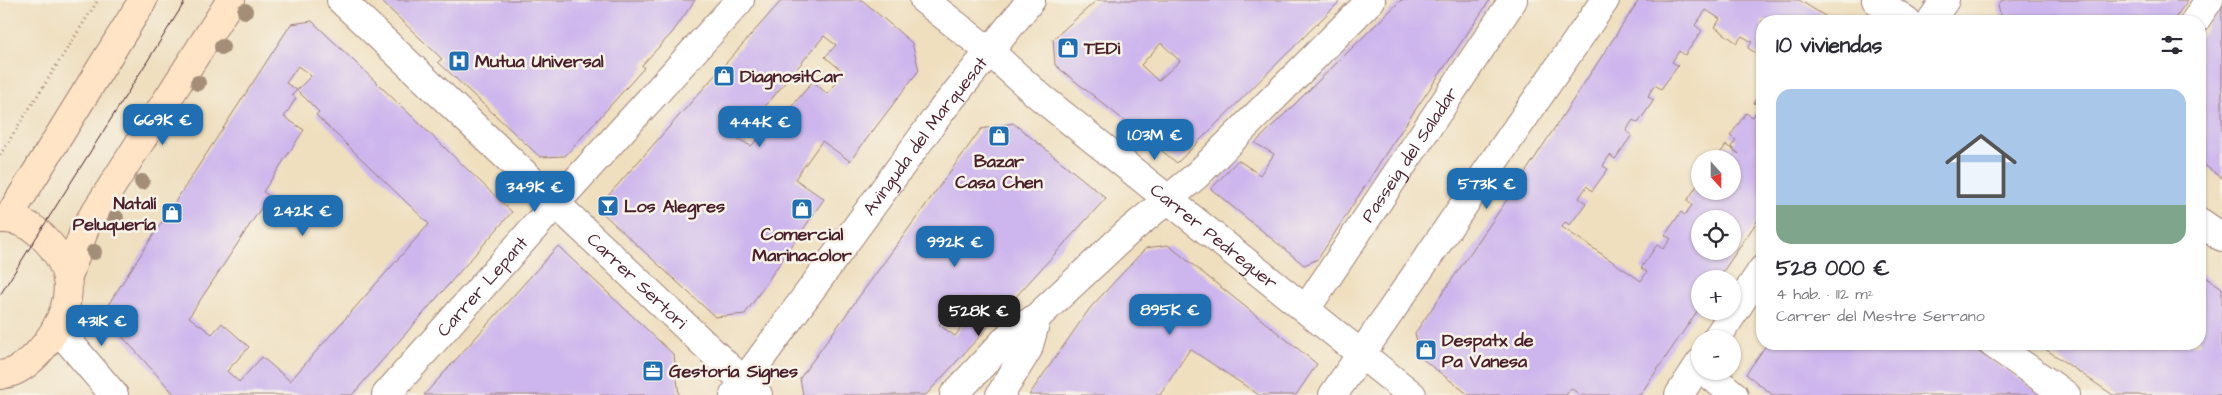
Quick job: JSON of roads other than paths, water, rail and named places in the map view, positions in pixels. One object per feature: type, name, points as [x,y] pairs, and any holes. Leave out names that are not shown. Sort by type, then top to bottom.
[{"type":"main road","points":[[68,280],[65,269],[55,250],[39,233],[23,222],[4,219],[143,0]]},
{"type":"main road","points":[[5,376],[40,351],[57,328],[66,301],[68,280],[86,228],[231,0]]},
{"type":"street","name":"Carrer Sertori","points":[[341,0],[556,203],[745,391]]},
{"type":"street","name":"Carrer Lepant","points":[[386,395],[556,203],[740,0]]},
{"type":"street","name":"Carrer Pedreguer","points":[[924,0],[989,51],[1038,95],[1412,395]]},
{"type":"street","name":"Avinguda del Marquesat","points":[[745,391],[942,110],[1031,0]]},
{"type":"street","points":[[954,395],[1009,336],[1038,317],[1127,233],[1196,176],[1371,0]]},
{"type":"street","name":"Passeig del Saladar","points":[[1306,309],[1512,0]]},
{"type":"street","points":[[1333,395],[1605,0]]},
{"type":"street","points":[[1876,0],[1897,15]]},
{"type":"street","points":[[1935,15],[1946,0]]},
{"type":"street","points":[[2199,15],[2209,0]]},
{"type":"street","points":[[2206,226],[2222,237]]},
{"type":"street","points":[[1722,330],[1756,279]]},
{"type":"street","points":[[1000,395],[1028,349],[1038,317]]},
{"type":"street","points":[[57,328],[114,395]]},
{"type":"street","points":[[2002,350],[2066,395]]},
{"type":"street","points":[[1679,395],[1691,380]]},
{"type":"street","points":[[1716,380],[1734,395]]},
{"type":"tram line","points":[[0,295],[186,0]]},
{"type":"place","name":"TEDi","points":[[1068,48]]},
{"type":"place","name":"Mutua Universal","points":[[459,61]]},
{"type":"place","name":"DiagnositCar","points":[[724,76]]},
{"type":"place","name":"Bazar Casa Chen","points":[[999,136]]},
{"type":"place","name":"Los Alegres","points":[[608,206]]},
{"type":"place","name":"Comercial Marinacolor","points":[[802,209]]},
{"type":"place","name":"Natalí Peluquería","points":[[172,213]]},
{"type":"place","name":"Despatx de Pa Vanesa","points":[[1426,350]]},
{"type":"place","name":"Gestoría Signes","points":[[653,371]]}]
